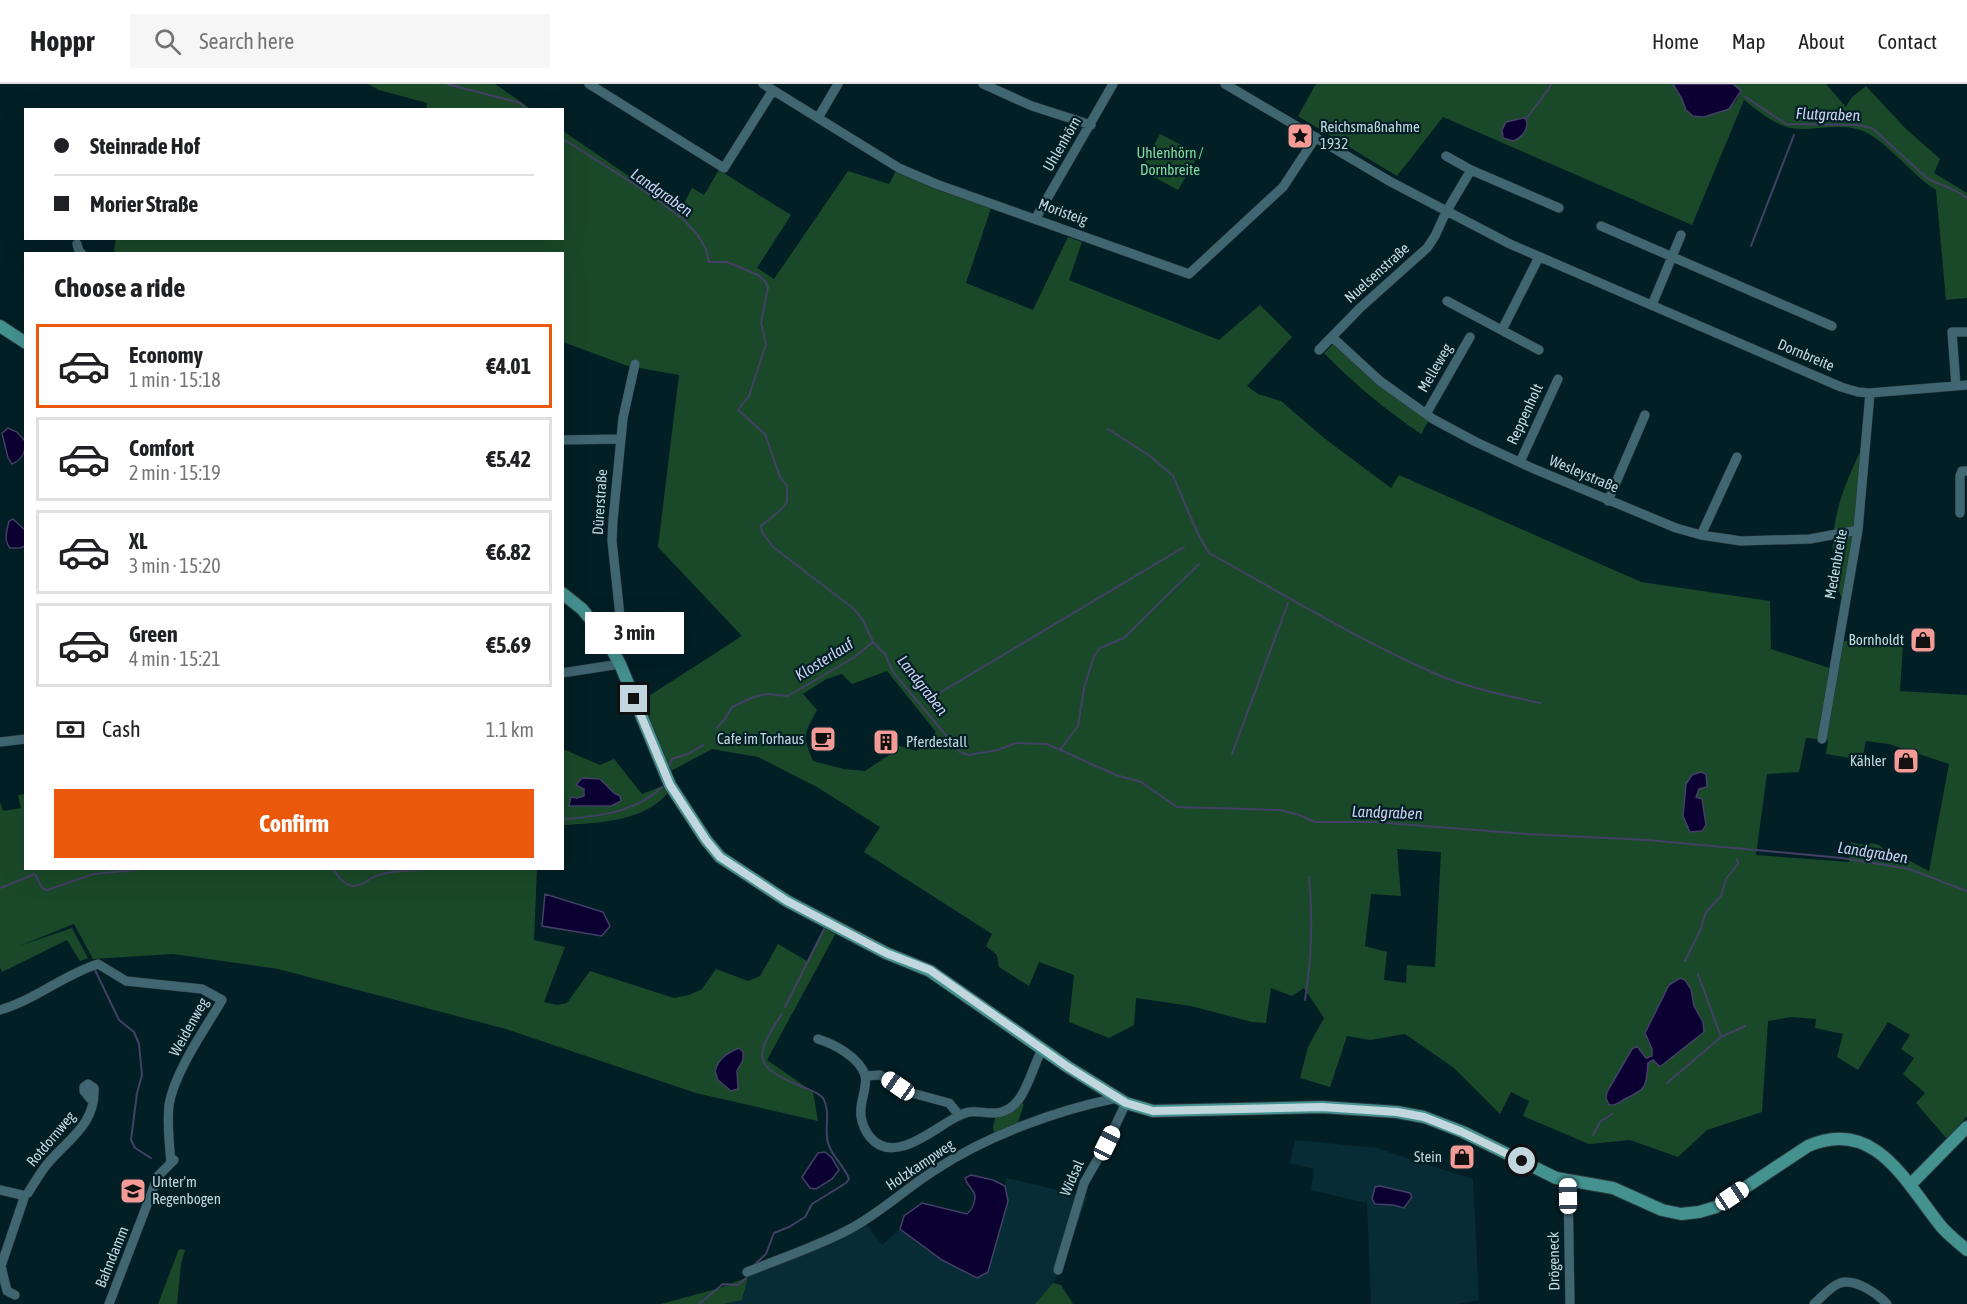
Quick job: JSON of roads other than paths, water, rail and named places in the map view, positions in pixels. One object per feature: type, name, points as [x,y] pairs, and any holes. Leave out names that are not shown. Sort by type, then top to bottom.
[{"type":"main road","points":[[0,326],[24,342]]},
{"type":"main road","points":[[564,594],[582,609],[605,638],[620,664],[670,785],[706,840],[720,857],[787,901],[886,953],[930,970],[1042,1050],[1122,1101],[1153,1111],[1322,1107],[1397,1112],[1424,1117],[1462,1132],[1556,1178],[1613,1188],[1662,1210],[1681,1214],[1716,1207],[1808,1146],[1822,1140],[1837,1138],[1863,1143],[1889,1162],[1911,1184],[1942,1227],[1967,1250]]},
{"type":"main road","points":[[1911,1184],[1967,1127]]},
{"type":"street","points":[[589,84],[724,168],[773,90]]},
{"type":"street","name":"Moristeig","points":[[763,84],[899,168],[936,184],[1189,274],[1283,187],[1316,137]]},
{"type":"street","points":[[818,118],[838,84]]},
{"type":"street","points":[[983,84],[1032,105],[1091,125]]},
{"type":"street","name":"Uhlenhörn","points":[[1036,218],[1113,84]]},
{"type":"street","name":"Dornbreite","points":[[1225,84],[1390,182],[1446,212],[1539,257],[1840,387],[1870,393],[1967,385]]},
{"type":"street","points":[[1446,156],[1471,170],[1559,208]]},
{"type":"street","points":[[1446,212],[1471,170]]},
{"type":"street","name":"Nuelsenstraße","points":[[1319,350],[1360,308],[1427,248],[1446,212]]},
{"type":"street","points":[[1601,226],[1833,326]]},
{"type":"street","points":[[1652,305],[1681,236]]},
{"type":"street","points":[[77,244],[80,252]]},
{"type":"street","points":[[1502,330],[1539,257]]},
{"type":"street","points":[[1447,301],[1539,350]]},
{"type":"street","points":[[1956,386],[1952,332],[1967,332]]},
{"type":"street","name":"Wesleystraße","points":[[1332,337],[1380,381],[1426,414],[1476,442],[1608,501],[1676,528],[1701,535],[1742,541],[1827,537],[1858,530]]},
{"type":"street","name":"Melleweg","points":[[1426,414],[1470,337]]},
{"type":"street","name":"Dürerstraße","points":[[605,638],[617,626],[620,616],[612,541],[620,439],[635,364]]},
{"type":"street","name":"Reppenholt","points":[[1520,462],[1558,379]]},
{"type":"street","name":"Medenbreite","points":[[1822,739],[1858,530],[1870,393]]},
{"type":"street","points":[[1608,501],[1645,415]]},
{"type":"street","points":[[564,440],[620,439]]},
{"type":"street","points":[[1701,535],[1737,457]]},
{"type":"street","points":[[1960,513],[1960,476],[1962,471],[1967,471]]},
{"type":"street","points":[[564,673],[620,664]]},
{"type":"street","points":[[0,742],[24,739]]},
{"type":"street","name":"Weidenweg","points":[[0,1010],[14,1006],[85,968],[98,964],[126,981],[202,989],[222,1000],[182,1070],[170,1102],[168,1125],[173,1160]]},
{"type":"street","points":[[818,1040],[831,1043],[859,1065],[865,1076],[861,1106],[862,1120],[867,1133],[881,1146],[893,1148],[905,1146],[959,1116],[975,1110],[1001,1112],[1014,1105],[1021,1096],[1042,1050]]},
{"type":"street","points":[[865,1076],[883,1076],[908,1092],[950,1103],[959,1116]]},
{"type":"street","name":"Widsal","points":[[1058,1270],[1084,1183],[1107,1143],[1122,1101]]},
{"type":"street","name":"Holzkampweg","points":[[747,1272],[848,1230],[896,1200],[935,1170],[982,1144],[1057,1113],[1083,1105],[1122,1101]]},
{"type":"street","name":"Rotdornweg","points":[[15,1295],[7,1291],[4,1286],[1,1266],[25,1195],[47,1164],[81,1129],[92,1112],[93,1102]]},
{"type":"street","name":"Bahndamm","points":[[109,1304],[158,1176],[173,1160]]},
{"type":"street","name":"Drögeneck","points":[[1568,1181],[1570,1304]]},
{"type":"street","points":[[0,1190],[25,1195]]},
{"type":"street","points":[[1814,1304],[1838,1284],[1848,1282],[1861,1287],[1887,1304]]},
{"type":"waterway","name":"Landgraben","points":[[447,84],[520,103],[525,108]]},
{"type":"waterway","points":[[1526,119],[1551,84]]},
{"type":"waterway","name":"Flutgraben","points":[[1744,96],[1786,124],[1858,125],[1872,128],[1928,179],[1967,198]]},
{"type":"waterway","points":[[1751,246],[1794,135]]},
{"type":"waterway","name":"Landgraben","points":[[564,139],[654,197],[683,219],[697,234],[706,249],[709,262],[727,262],[758,275],[765,281],[768,287],[761,323],[766,344],[749,396],[738,410],[765,434],[780,477],[787,486],[787,502],[761,526],[762,532],[773,547],[854,609],[863,620],[873,642],[853,658],[788,696],[767,694],[732,707],[717,728]]},
{"type":"waterway","points":[[1108,429],[1150,456],[1173,476],[1198,534],[1209,553],[1348,631],[1405,660],[1473,687],[1540,703]]},
{"type":"waterway","points":[[936,695],[1184,547]]},
{"type":"waterway","points":[[1060,750],[1078,726],[1084,688],[1094,656],[1100,648],[1124,638],[1199,564]]},
{"type":"waterway","points":[[1232,754],[1288,603]]},
{"type":"waterway","name":"Landgraben","points":[[873,642],[885,654],[893,672],[960,752],[968,755],[998,750],[1016,743],[1047,744],[1116,775],[1141,782],[1177,807],[1280,810],[1315,822],[1375,822],[1527,834],[1647,840],[1842,858],[1909,869],[1967,891]]},
{"type":"waterway","points":[[669,766],[672,759],[688,754],[703,745]]},
{"type":"waterway","name":"Klosterlauf","points":[[564,819],[602,815],[628,808],[662,787]]},
{"type":"waterway","points":[[1685,961],[1700,931],[1706,912],[1721,896],[1726,879],[1738,864],[1737,859]]},
{"type":"waterway","name":"Klosterlauf","points":[[0,888],[35,874],[42,888],[47,890],[94,874],[134,870]]},
{"type":"waterway","name":"Klosterlauf","points":[[334,870],[344,882],[354,886],[389,873],[414,870]]},
{"type":"waterway","points":[[1305,1000],[1311,938],[1309,877]]},
{"type":"waterway","points":[[785,1007],[825,927]]},
{"type":"waterway","points":[[95,970],[119,1020],[134,1032],[139,1044],[142,1075],[137,1093],[131,1140],[135,1148],[151,1158]]},
{"type":"waterway","points":[[1698,974],[1721,1037]]},
{"type":"waterway","points":[[753,1266],[766,1254],[774,1233],[805,1217],[812,1204],[849,1179],[828,1143],[827,1109],[823,1098],[775,1073],[767,1067],[763,1060],[762,1052],[765,1042],[782,1014]]},
{"type":"waterway","points":[[1667,1083],[1721,1037],[1745,1026]]},
{"type":"waterway","points":[[1593,1135],[1600,1122],[1612,1114]]},
{"type":"waterway","points":[[699,1304],[723,1284],[738,1285],[746,1278]]},
{"type":"place","name":"Reichsmaßnahme 1932","points":[[1300,136]]},
{"type":"place","name":"Bornholdt","points":[[1923,640]]},
{"type":"place","name":"Cafe im Torhaus","points":[[823,739]]},
{"type":"place","name":"Pferdestall","points":[[886,742]]},
{"type":"place","name":"Kähler","points":[[1906,761]]},
{"type":"place","name":"Stein","points":[[1462,1157]]},
{"type":"place","name":"Unter'm Regenbogen","points":[[133,1191]]},
{"type":"park label","name":"Uhlenhörn / Dornbreite","points":[[1170,162]]}]
